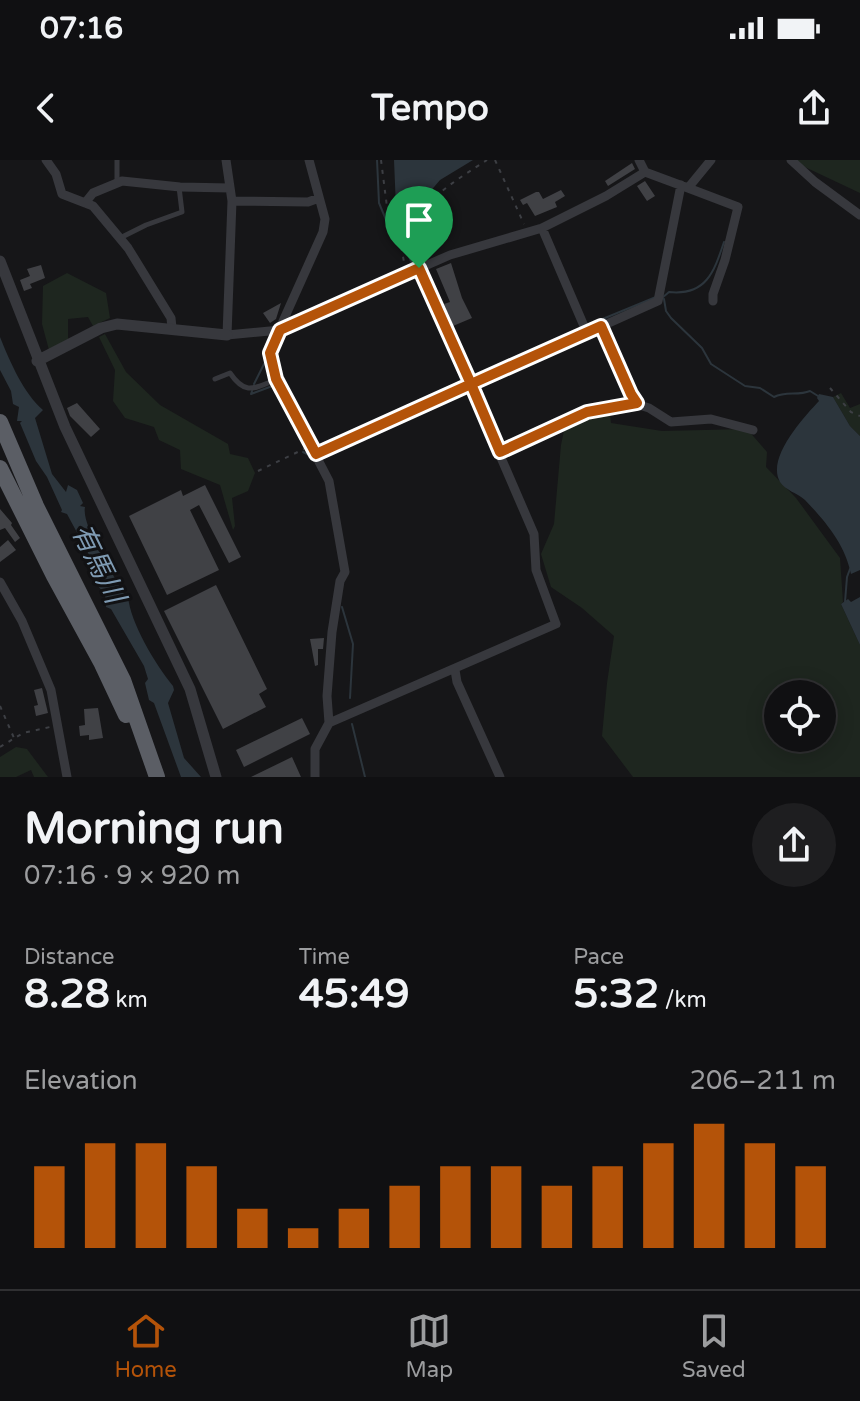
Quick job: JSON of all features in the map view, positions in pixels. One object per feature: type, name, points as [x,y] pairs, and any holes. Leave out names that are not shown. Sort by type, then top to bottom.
[{"type":"highway","points":[[0,422],[36,506],[123,680],[157,777]]},
{"type":"highway","points":[[0,468],[123,707],[148,777]]},
{"type":"street","points":[[46,160],[56,174],[62,194],[93,206],[128,248],[171,318],[172,328]]},
{"type":"street","points":[[226,160],[232,201],[227,335]]},
{"type":"street","points":[[309,160],[317,199],[325,219],[323,232],[270,355],[276,379],[329,481],[345,572],[340,581],[332,632],[327,696],[329,723],[315,749],[315,777]]},
{"type":"street","points":[[639,160],[645,172],[738,207],[713,301]]},
{"type":"street","points":[[314,452],[658,301],[684,187],[711,160]]},
{"type":"street","points":[[791,160],[860,215]]},
{"type":"street","points":[[37,361],[101,328],[117,324],[227,335],[280,330],[450,255],[542,228],[606,196],[645,172]]},
{"type":"street","points":[[85,203],[93,193],[116,183],[230,188]]},
{"type":"street","points":[[232,201],[317,199]]},
{"type":"street","points":[[542,228],[587,333]]},
{"type":"street","points":[[329,723],[556,624],[536,570],[534,534],[419,268]]},
{"type":"street","points":[[1,271],[65,427],[190,689],[216,777]]},
{"type":"street","points":[[601,326],[637,403]]},
{"type":"street","points":[[500,452],[587,412],[637,403],[671,422],[711,419],[753,430]]},
{"type":"street","points":[[0,582],[22,621],[51,690],[67,777]]},
{"type":"street","points":[[455,670],[457,682],[500,777]]},
{"type":"lane","points":[[116,183],[117,160]]},
{"type":"lane","points":[[119,239],[182,212],[179,187]]},
{"type":"lane","points":[[215,379],[230,373],[239,386],[248,389],[276,379]]},
{"type":"path","points":[[381,160],[387,207],[398,231],[400,253],[407,273]]},
{"type":"path","points":[[419,268],[411,242],[417,221],[425,208],[447,186],[487,160]]},
{"type":"path","points":[[495,160],[528,232]]},
{"type":"path","points":[[830,388],[851,412],[860,416]]},
{"type":"path","points":[[258,471],[300,450],[314,452]]},
{"type":"path","points":[[0,706],[15,739]]},
{"type":"path","points":[[0,747],[23,733],[57,726]]},
{"type":"shaded area","points":[[790,160],[860,160],[860,193]]},
{"type":"shaded area","points":[[67,273],[106,293],[110,318],[93,326],[88,317],[68,319],[68,339],[49,350],[42,324],[43,286]]},
{"type":"shaded area","points":[[105,334],[126,372],[160,405],[228,444],[230,454],[248,458],[255,473],[248,491],[232,498],[233,530],[220,485],[181,469],[180,450],[159,440],[154,427],[125,418],[113,401],[115,370],[99,337]]},
{"type":"shaded area","points":[[841,393],[850,408],[860,404],[860,436],[850,426],[833,397]]},
{"type":"shaded area","points":[[610,414],[611,423],[662,431],[747,429],[767,452],[766,467],[796,498],[840,558],[841,604],[860,645],[860,777],[633,777],[602,736],[614,636],[582,608],[551,587],[541,554],[554,524],[565,426]]},
{"type":"shaded area","points":[[16,747],[27,749],[48,777],[34,777],[31,770],[16,777],[0,777],[0,757]]},
{"type":"water","points":[[394,160],[473,160],[440,180],[412,213],[403,207],[396,208]]},
{"type":"water","name":"有馬川","points":[[0,337],[24,386],[43,410],[35,418],[52,474],[66,492],[68,485],[77,490],[93,538],[123,593],[128,596],[133,618],[145,643],[173,686],[168,703],[184,758],[201,777],[181,777],[154,703],[149,700],[144,666],[111,609],[106,607],[105,594],[97,585],[100,582],[94,564],[67,514],[61,512],[47,477],[36,461],[20,423],[22,421],[17,421],[19,407],[13,404],[11,391],[0,370]]},
{"type":"water","points":[[819,394],[833,397],[850,426],[860,436],[860,570],[851,574],[844,553],[820,516],[805,500],[782,485],[777,472],[782,450],[796,427],[819,401]]},
{"type":"water","points":[[860,597],[860,645],[841,604]]},
{"type":"building","points":[[632,163],[635,169],[608,186],[605,181]]},
{"type":"building","points":[[645,181],[655,196],[647,201],[637,186]]},
{"type":"building","points":[[561,190],[565,196],[555,202],[557,207],[535,216],[527,203],[523,205],[520,200],[536,192],[543,199]]},
{"type":"building","points":[[451,263],[472,318],[453,326],[444,304],[450,302],[436,269]]},
{"type":"building","points":[[41,265],[45,278],[30,284],[32,288],[24,291],[20,280],[30,276],[27,269]]},
{"type":"building","points":[[281,303],[276,319],[270,323],[263,313]]},
{"type":"building","points":[[77,403],[100,429],[91,437],[70,416],[67,408]]},
{"type":"building","points":[[205,485],[241,557],[229,563],[199,505],[190,510],[219,570],[167,595],[129,516],[181,490],[183,496]]},
{"type":"building","points":[[0,509],[20,538],[15,542],[5,528],[0,530]]},
{"type":"building","points":[[8,540],[16,550],[0,562],[0,547]]},
{"type":"building","points":[[216,585],[267,689],[259,694],[266,707],[223,729],[164,611]]},
{"type":"building","points":[[324,638],[323,649],[318,649],[318,665],[315,666],[310,639]]},
{"type":"building","points":[[42,688],[48,713],[36,716],[34,706],[38,705],[34,690]]},
{"type":"building","points":[[98,708],[103,738],[89,740],[89,735],[80,736],[79,726],[85,725],[84,709]]},
{"type":"building","points":[[302,718],[310,734],[244,767],[236,750]]},
{"type":"building","points":[[292,757],[301,777],[251,777]]},
{"type":"waterway","points":[[377,160],[379,203],[395,235]]},
{"type":"waterway","points":[[390,206],[396,206]]},
{"type":"waterway","points":[[411,213],[404,244],[414,269]]},
{"type":"waterway","points":[[662,298],[669,292],[692,290],[707,280],[724,242]]},
{"type":"waterway","points":[[316,450],[462,381],[417,275]]},
{"type":"waterway","points":[[588,325],[656,297]]},
{"type":"waterway","points":[[664,299],[671,318],[702,348],[711,364],[745,386],[760,388],[774,397],[810,391],[818,396]]},
{"type":"waterway","points":[[472,378],[582,328]]},
{"type":"waterway","points":[[254,384],[266,360]]},
{"type":"waterway","points":[[252,391],[251,394],[275,385]]},
{"type":"waterway","points":[[294,423],[303,444]]},
{"type":"waterway","points":[[303,452],[313,457]]},
{"type":"waterway","points":[[845,602],[850,569]]},
{"type":"waterway","points":[[342,607],[353,644],[350,698]]},
{"type":"waterway","points":[[352,724],[365,777]]},
{"type":"route","points":[[419,268],[280,330],[275,339],[270,357],[276,379],[316,454],[471,384],[500,452],[587,412],[637,403],[601,326],[471,384],[419,268]]}]
